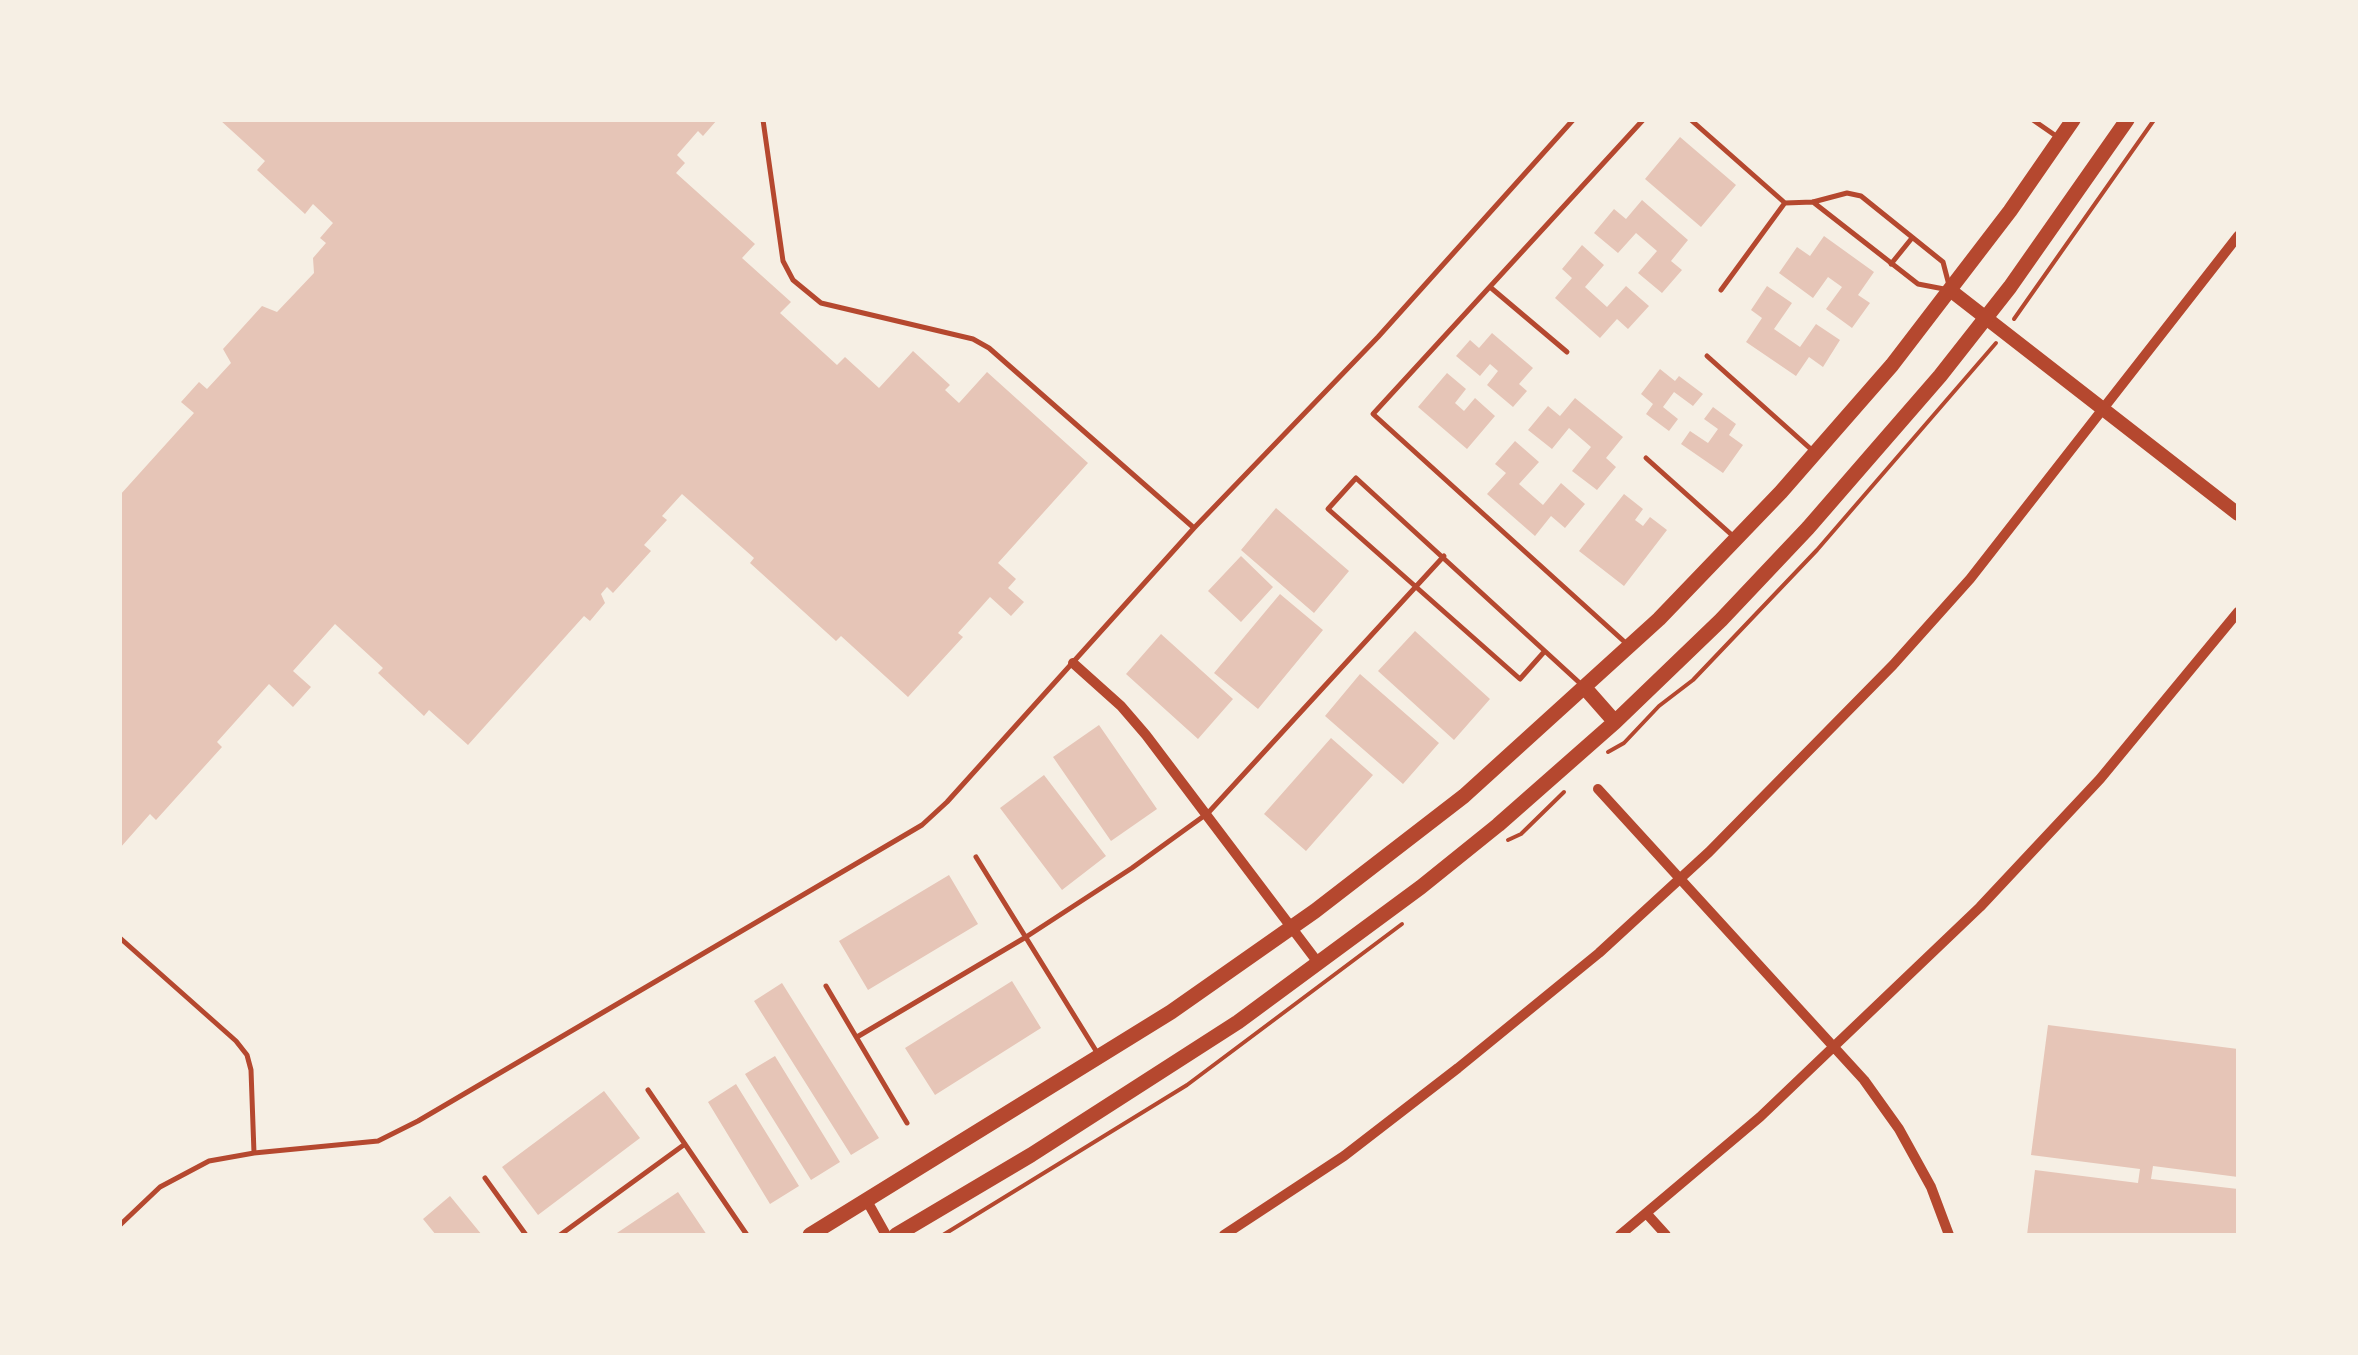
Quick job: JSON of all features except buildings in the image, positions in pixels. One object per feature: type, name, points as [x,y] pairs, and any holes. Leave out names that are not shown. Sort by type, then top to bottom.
[{"type":"main road","points":[[810,1235],[1171,1012],[1351,885],[1464,796],[1630,647],[1815,453],[1892,365],[2074,120]]},
{"type":"main road","points":[[896,1235],[1154,1078],[1320,964],[1498,825],[1615,722],[1721,620],[1808,528],[1986,318],[2127,120]]},
{"type":"main road","points":[[1585,688],[1615,722]]},
{"type":"street","points":[[1224,1235],[1344,1156],[1430,1090],[1599,952],[1679,880],[1893,665],[1970,579],[2238,236]]},
{"type":"street","points":[[1950,290],[2238,514]]},
{"type":"street","points":[[1620,1235],[1834,1050],[1980,907],[2100,778],[2238,612]]},
{"type":"street","points":[[1073,663],[1120,706],[1208,813],[1320,964]]},
{"type":"street","points":[[1598,789],[1864,1080],[1899,1129],[1931,1187],[1949,1235]]},
{"type":"street","points":[[866,1201],[886,1235]]},
{"type":"street","points":[[1647,1214],[1666,1235]]},
{"type":"lane","points":[[763,120],[783,261],[794,280],[820,304],[973,339],[989,348],[1194,528]]},
{"type":"lane","points":[[120,1225],[142,1202],[183,1172],[208,1161],[254,1152],[378,1141],[901,840],[947,802],[1194,528],[1378,337],[1573,120]]},
{"type":"lane","points":[[1630,647],[1373,414],[1643,120]]},
{"type":"lane","points":[[1691,120],[1785,203],[1813,202],[1847,193],[1860,196],[1942,262],[1950,290],[1918,284],[1813,202]]},
{"type":"lane","points":[[2032,120],[2060,140]]},
{"type":"lane","points":[[1721,290],[1785,203]]},
{"type":"lane","points":[[1891,264],[1912,238]]},
{"type":"lane","points":[[1490,286],[1567,352]]},
{"type":"lane","points":[[1707,356],[1815,453]]},
{"type":"lane","points":[[1646,458],[1736,540]]},
{"type":"lane","points":[[1544,652],[1520,679],[1328,509],[1356,478],[1585,688]]},
{"type":"lane","points":[[857,1037],[1026,937],[1208,813],[1444,556]]},
{"type":"lane","points":[[976,856],[1100,1058]]},
{"type":"lane","points":[[120,938],[247,1055],[254,1152]]},
{"type":"lane","points":[[826,986],[907,1123]]},
{"type":"lane","points":[[648,1090],[747,1235]]},
{"type":"lane","points":[[560,1235],[685,1144]]},
{"type":"lane","points":[[486,1178],[526,1235]]}]
